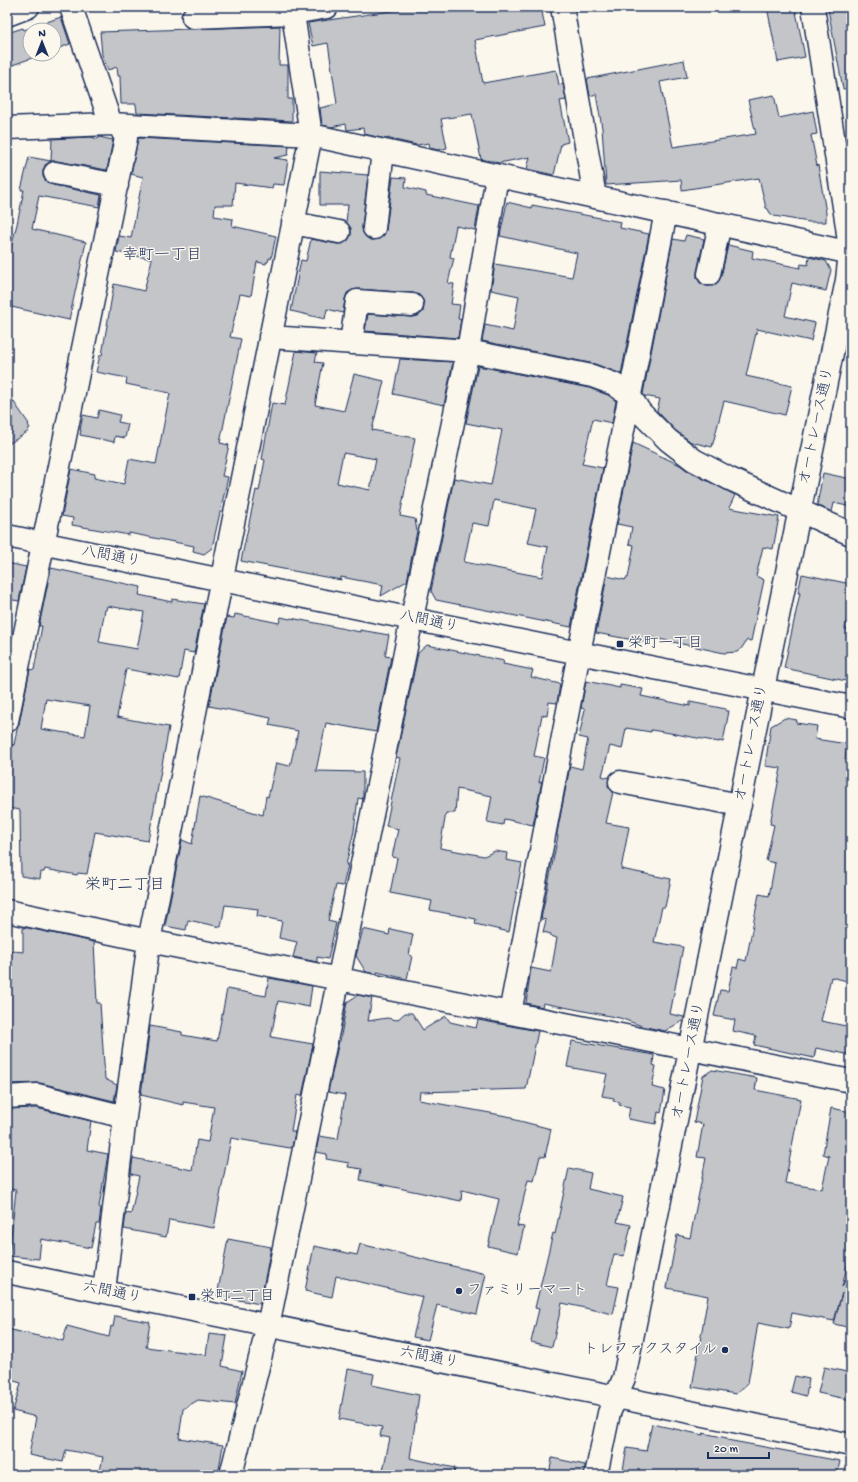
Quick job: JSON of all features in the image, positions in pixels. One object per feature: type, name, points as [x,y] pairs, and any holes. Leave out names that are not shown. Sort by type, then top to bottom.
[{"type":"street","points":[[7,15],[28,7]]},
{"type":"street","points":[[7,721],[126,138],[115,124],[70,7]]},
{"type":"street","points":[[193,17],[327,7]]},
{"type":"street","points":[[562,7],[595,197]]},
{"type":"street","name":"オートレース通り","points":[[596,1475],[609,1413],[624,1378],[847,280],[850,253],[812,7]]},
{"type":"street","points":[[104,1291],[125,1117],[149,941],[311,135],[292,10]]},
{"type":"street","points":[[7,128],[115,124],[311,135],[850,253]]},
{"type":"street","points":[[374,228],[383,151]]},
{"type":"street","points":[[55,174],[117,185]]},
{"type":"street","points":[[231,1475],[268,1326],[412,618],[468,351],[497,176]]},
{"type":"street","points":[[510,1013],[666,212]]},
{"type":"street","points":[[293,223],[339,232]]},
{"type":"street","points":[[709,274],[720,224]]},
{"type":"street","points":[[351,343],[357,301],[412,305]]},
{"type":"street","points":[[270,337],[468,351],[592,376],[614,384],[629,396],[640,412],[668,440],[694,460],[730,479],[799,511],[846,530],[851,534]]},
{"type":"street","name":"八間通り","points":[[7,536],[851,707]]},
{"type":"street","points":[[620,782],[740,805]]},
{"type":"street","points":[[7,911],[149,941],[851,1081]]},
{"type":"street","points":[[7,1097],[38,1095],[125,1117]]},
{"type":"street","name":"六間通り","points":[[7,1272],[851,1445]]},
{"type":"building","points":[[406,7],[541,7],[545,27],[475,40],[483,83],[556,70],[559,85],[563,84],[566,100],[560,101],[568,142],[561,144],[554,175],[527,169],[530,157],[499,163],[481,159],[472,114],[441,119],[447,148],[438,150],[430,148],[429,143],[417,145],[364,134],[363,128],[347,130],[346,124],[331,127],[322,125],[320,108],[337,104],[328,43],[313,46],[308,23],[391,11]]},
{"type":"building","points":[[767,7],[795,7],[805,57],[778,62]]},
{"type":"building","points":[[851,7],[851,88],[843,89],[828,9]]},
{"type":"building","points":[[61,17],[70,44],[62,47],[62,22],[47,22]]},
{"type":"building","points":[[280,26],[279,65],[288,65],[288,99],[292,99],[292,121],[137,113],[136,104],[121,104],[120,76],[118,76],[117,67],[108,70],[102,55],[100,32]]},
{"type":"building","points":[[22,28],[22,62],[7,67],[7,33]]},
{"type":"building","points":[[684,60],[687,77],[660,82],[673,147],[756,134],[748,100],[774,95],[779,118],[813,111],[817,134],[811,135],[817,166],[818,165],[826,213],[826,222],[809,222],[774,216],[766,208],[759,178],[682,190],[681,180],[606,185],[602,128],[596,94],[590,96],[587,79]]},
{"type":"building","points":[[91,137],[98,139],[99,137],[113,140],[107,170],[51,161],[52,139]]},
{"type":"building","points":[[138,138],[289,146],[288,155],[274,158],[288,160],[284,185],[273,184],[272,188],[235,183],[233,205],[215,205],[214,216],[233,219],[232,226],[276,236],[271,259],[269,258],[266,264],[257,262],[251,296],[240,294],[230,337],[241,339],[220,443],[229,445],[222,476],[228,477],[212,548],[204,554],[193,551],[194,546],[129,533],[129,535],[72,525],[73,518],[62,516],[71,469],[95,474],[94,478],[124,484],[129,459],[156,464],[170,393],[126,384],[127,378],[96,372],[100,355],[102,355],[114,284],[144,291],[152,259],[116,252],[119,236],[131,238],[143,177],[131,174]]},
{"type":"building","points":[[29,157],[51,161],[45,165],[43,171],[43,177],[47,182],[53,185],[101,195],[99,207],[39,196],[32,229],[86,242],[69,320],[7,306],[7,263],[17,224],[24,190],[21,190]]},
{"type":"building","points":[[320,171],[368,175],[362,227],[363,233],[367,238],[372,240],[379,239],[384,235],[386,230],[393,177],[406,178],[405,187],[426,192],[426,195],[479,206],[475,230],[456,226],[450,257],[454,258],[448,283],[454,284],[451,304],[460,305],[458,319],[461,319],[458,338],[365,331],[368,314],[411,317],[418,316],[423,312],[423,300],[419,295],[413,293],[358,289],[352,290],[347,293],[343,313],[327,309],[325,319],[291,311],[301,260],[306,261],[311,239],[343,244],[351,235],[351,228],[346,222],[348,205],[320,205]]},
{"type":"building","points":[[507,202],[532,208],[532,205],[621,222],[620,228],[649,234],[621,374],[595,364],[482,341],[485,325],[513,331],[519,296],[491,290],[495,264],[572,277],[577,253],[500,236]]},
{"type":"building","points":[[686,235],[704,239],[697,278],[700,283],[706,286],[713,286],[721,277],[728,245],[753,251],[752,258],[800,268],[801,264],[808,265],[809,257],[826,261],[831,270],[826,291],[792,283],[785,316],[815,323],[811,341],[757,329],[746,376],[792,386],[785,415],[724,401],[712,447],[691,442],[676,431],[657,411],[660,399],[644,396],[643,394],[673,239],[684,241]]},
{"type":"building","points":[[296,351],[317,353],[315,362],[323,363],[315,405],[344,411],[354,374],[384,381],[372,430],[415,438],[400,516],[415,519],[417,531],[407,581],[381,596],[383,585],[341,577],[341,580],[241,561],[256,490],[259,491],[265,460],[262,459],[272,403],[285,405]],"holes":[[[343,453],[376,459],[370,490],[337,483]]]},
{"type":"building","points":[[400,359],[453,362],[444,405],[393,394]]},
{"type":"building","points":[[478,366],[589,388],[608,395],[616,401],[612,423],[593,419],[582,464],[603,468],[571,627],[436,600],[431,591],[454,478],[491,485],[502,430],[466,423]],"holes":[[[494,500],[536,509],[528,543],[548,547],[542,577],[464,562],[472,523],[489,526]]]},
{"type":"building","points":[[7,392],[29,424],[28,425],[30,428],[28,429],[29,431],[7,445]]},
{"type":"building","points":[[99,410],[120,415],[118,422],[128,424],[125,438],[115,436],[114,442],[80,435],[83,415],[97,418]]},
{"type":"building","points":[[633,443],[680,465],[688,471],[735,495],[729,508],[779,517],[773,549],[763,547],[756,576],[764,580],[751,641],[747,640],[737,652],[724,653],[645,636],[644,642],[596,633],[607,576],[625,580],[628,578],[634,545],[629,544],[632,527],[617,524]]},
{"type":"building","points":[[823,473],[851,479],[851,507],[834,503],[832,512],[817,505]]},
{"type":"building","points":[[7,563],[26,567],[19,601],[7,599]]},
{"type":"building","points":[[51,568],[141,587],[139,595],[172,602],[172,599],[204,604],[194,653],[184,651],[179,679],[126,669],[117,717],[169,727],[148,841],[95,832],[87,874],[78,873],[77,875],[45,869],[44,872],[41,872],[40,879],[21,876],[20,810],[7,808],[7,775],[12,744],[14,745],[30,669],[34,670],[42,626],[39,626]],"holes":[[[107,606],[144,612],[137,649],[99,642]],[[46,699],[90,706],[85,736],[41,729]]]},
{"type":"building","points":[[802,574],[851,584],[851,599],[845,629],[851,630],[851,682],[784,668],[800,593],[798,593]]},
{"type":"building","points":[[235,614],[279,623],[281,617],[291,618],[360,632],[360,630],[389,635],[385,656],[391,657],[376,732],[326,723],[316,771],[363,772],[363,799],[358,798],[354,831],[343,886],[336,885],[328,921],[336,923],[328,959],[317,957],[317,962],[293,957],[297,942],[279,938],[282,921],[257,916],[258,909],[225,905],[221,927],[188,920],[186,930],[165,926],[182,840],[192,844],[200,796],[263,815],[266,796],[268,797],[276,763],[290,766],[298,731],[269,725],[271,718],[209,706],[227,617],[234,618]]},
{"type":"building","points":[[427,645],[504,661],[503,664],[533,670],[531,677],[560,684],[557,703],[549,702],[547,716],[542,715],[534,756],[544,758],[539,783],[542,781],[533,825],[504,819],[503,825],[487,822],[492,796],[457,789],[455,813],[446,813],[440,848],[484,856],[495,851],[507,853],[506,860],[522,863],[509,932],[475,924],[476,919],[430,910],[432,901],[390,893],[397,858],[392,857],[398,829],[386,826],[400,758],[396,757],[418,653]]},
{"type":"building","points":[[586,681],[620,688],[620,685],[643,689],[641,696],[690,706],[690,702],[726,709],[726,711],[729,711],[723,742],[651,730],[651,732],[626,728],[622,749],[610,746],[602,776],[609,778],[608,786],[613,792],[606,823],[629,827],[621,869],[671,879],[665,907],[662,907],[654,942],[683,947],[670,1014],[684,1017],[684,1020],[665,1031],[642,1026],[620,1018],[543,1003],[542,1007],[526,1003],[531,968],[551,972],[557,938],[551,936],[551,934],[543,932],[546,920],[541,919],[558,836],[557,833],[570,766],[582,769],[588,739],[579,737],[585,709],[581,708]]},
{"type":"building","points":[[785,718],[797,720],[796,723],[817,726],[815,739],[847,744],[845,759],[851,761],[851,982],[831,977],[821,1021],[851,1027],[851,1055],[816,1048],[814,1058],[754,1045],[756,1036],[733,1031],[735,1020],[714,1016],[720,990],[728,991],[733,967],[737,968],[739,959],[746,961],[759,894],[769,896],[775,863],[766,861],[774,825],[770,824],[781,768],[765,766],[771,726]]},
{"type":"building","points":[[23,927],[94,942],[97,1003],[100,1003],[105,1079],[117,1085],[114,1101],[40,1083],[7,1084],[7,950],[23,952]]},
{"type":"building","points":[[363,929],[389,935],[390,929],[413,934],[409,955],[412,956],[407,979],[377,972],[377,974],[366,972],[356,956]]},
{"type":"building","points":[[269,978],[312,986],[309,1007],[278,1001],[271,1037],[313,1044],[302,1096],[297,1095],[291,1131],[295,1132],[292,1147],[290,1148],[231,1138],[214,1228],[169,1220],[166,1237],[124,1229],[126,1213],[131,1214],[139,1176],[131,1174],[133,1158],[192,1170],[197,1140],[208,1142],[214,1107],[183,1102],[183,1105],[141,1095],[150,1026],[182,1032],[182,1035],[217,1041],[227,989],[266,996]]},
{"type":"building","points":[[358,995],[372,998],[368,1021],[387,1018],[397,1020],[405,1013],[412,1013],[423,1030],[446,1016],[450,1022],[476,1028],[478,1020],[538,1031],[526,1089],[420,1092],[419,1100],[512,1117],[512,1119],[551,1129],[545,1157],[540,1156],[534,1181],[528,1180],[517,1226],[524,1227],[518,1253],[488,1246],[499,1199],[462,1190],[461,1201],[360,1180],[362,1169],[348,1167],[349,1163],[326,1159],[327,1154],[316,1152],[319,1136],[338,1139],[345,1095],[328,1092],[340,1041],[347,1002]]},
{"type":"building","points":[[572,1041],[654,1055],[653,1065],[656,1066],[652,1087],[665,1090],[661,1113],[658,1112],[656,1124],[628,1119],[630,1107],[619,1105],[620,1102],[613,1101],[614,1098],[602,1096],[607,1074],[567,1067]]},
{"type":"building","points":[[712,1070],[757,1078],[755,1090],[801,1099],[785,1183],[822,1189],[829,1156],[823,1154],[831,1108],[851,1112],[851,1250],[842,1287],[845,1280],[851,1281],[851,1328],[834,1324],[842,1293],[834,1321],[792,1313],[789,1329],[758,1323],[748,1383],[736,1394],[692,1387],[708,1296],[667,1288],[677,1235],[690,1238],[706,1158],[697,1157],[703,1124],[694,1122],[703,1076]]},
{"type":"building","points":[[36,1108],[91,1121],[87,1150],[108,1154],[99,1207],[101,1208],[99,1224],[96,1224],[91,1248],[41,1239],[39,1259],[9,1256],[16,1190],[7,1189],[7,1109]]},
{"type":"building","points":[[569,1168],[591,1173],[588,1189],[623,1197],[617,1222],[631,1225],[624,1256],[614,1254],[607,1285],[619,1287],[613,1314],[562,1303],[552,1347],[531,1342],[539,1309],[535,1308],[553,1233],[555,1234]]},
{"type":"building","points":[[228,1239],[271,1247],[260,1304],[217,1296]]},
{"type":"building","points":[[360,1244],[486,1274],[477,1314],[437,1305],[428,1340],[413,1337],[423,1297],[336,1276],[332,1297],[305,1291],[314,1246],[357,1255]]},
{"type":"building","points":[[115,1316],[150,1322],[146,1347],[206,1355],[209,1334],[227,1336],[222,1366],[242,1371],[235,1404],[198,1400],[183,1409],[179,1438],[223,1445],[218,1475],[101,1475],[102,1472],[100,1471],[103,1457],[66,1450],[63,1462],[29,1455],[36,1417],[13,1411],[21,1383],[7,1379],[7,1329],[47,1338],[47,1336],[63,1341],[67,1326],[109,1337]]},
{"type":"building","points":[[824,1367],[851,1373],[851,1400],[818,1393]]},
{"type":"building","points":[[348,1369],[374,1374],[372,1385],[419,1395],[410,1458],[455,1468],[454,1475],[382,1475],[390,1438],[380,1436],[382,1427],[339,1419]]},
{"type":"building","points":[[795,1376],[809,1379],[806,1396],[791,1392]]},
{"type":"building","points":[[652,1424],[703,1435],[703,1433],[727,1438],[727,1440],[840,1461],[837,1475],[622,1475],[627,1448],[646,1451]]},
{"type":"building","points":[[552,1458],[585,1465],[584,1475],[549,1475]]},
{"type":"place","name":"栄町一丁目","points":[[620,644]]},
{"type":"place","name":"ファミリーマート","points":[[459,1291]]},
{"type":"place","name":"栄町二丁目","points":[[192,1297]]},
{"type":"place","name":"トレファクスタイル","points":[[725,1350]]},
{"type":"district","name":"幸町一丁目","points":[[162,256]]},
{"type":"district","name":"栄町二丁目","points":[[125,886]]}]
